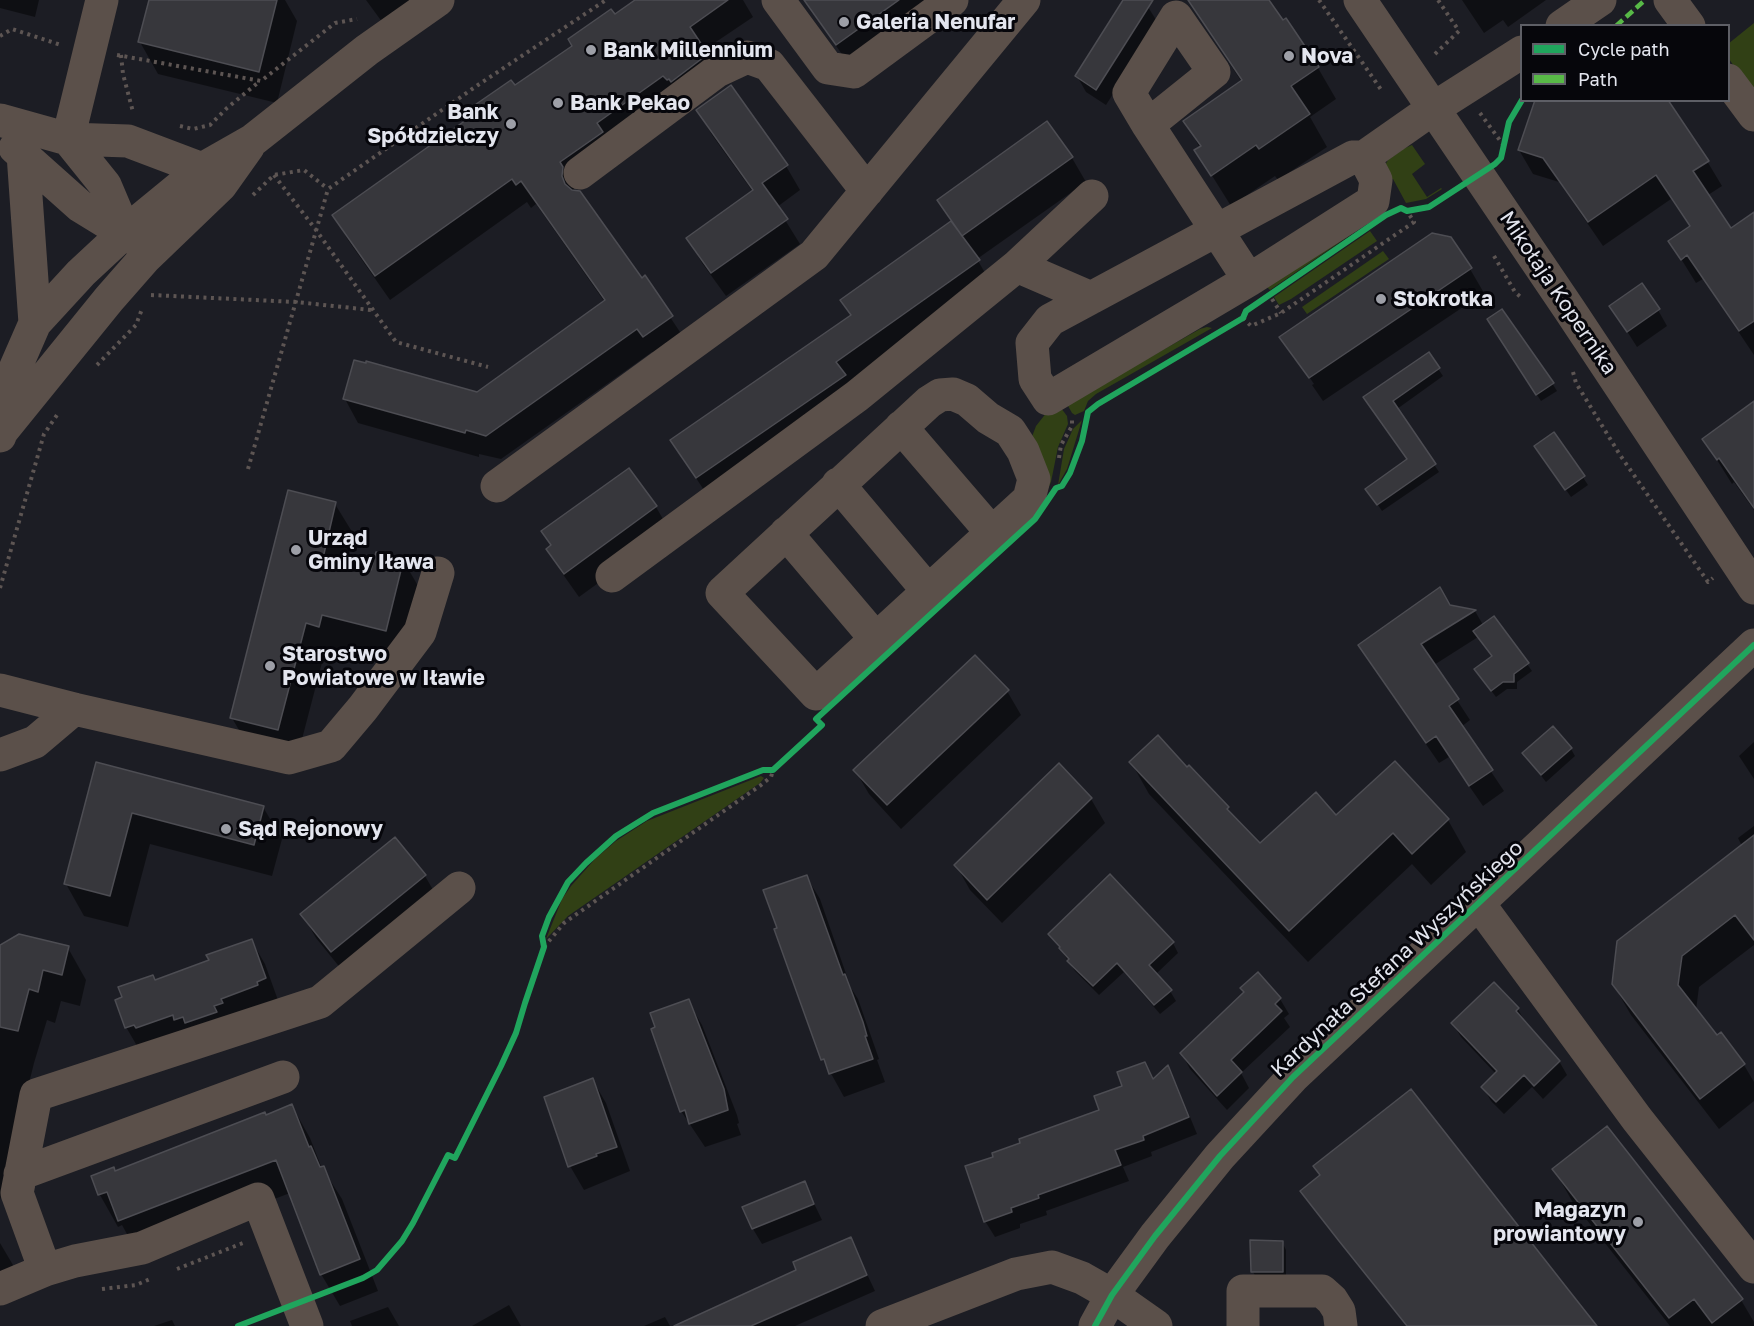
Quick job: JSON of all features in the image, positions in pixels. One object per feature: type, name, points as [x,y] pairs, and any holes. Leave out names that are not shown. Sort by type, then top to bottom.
[{"type":"street","points":[[68,139],[102,0]]},
{"type":"street","points":[[1,434],[5,392],[35,323],[81,273],[124,233],[202,168],[253,140],[367,51],[438,0]]},
{"type":"street","points":[[778,0],[828,68],[854,72],[952,0]]},
{"type":"street","points":[[497,486],[814,255],[1024,0]]},
{"type":"street","name":"Mikołaja Kopernika","points":[[1360,0],[1754,588]]},
{"type":"street","points":[[1565,24],[1600,0]]},
{"type":"street","points":[[1670,0],[1688,24]]},
{"type":"street","points":[[1053,396],[1035,379],[1032,343],[1050,320],[1353,157],[1364,157],[1520,52]]},
{"type":"street","points":[[580,173],[717,72],[747,57],[769,65],[867,191]]},
{"type":"street","points":[[1730,83],[1754,115]]},
{"type":"street","points":[[0,120],[68,139],[128,141],[202,168]]},
{"type":"street","points":[[1148,125],[1217,230],[1258,299]]},
{"type":"street","points":[[68,139],[105,185],[124,233],[150,273]]},
{"type":"street","points":[[1,434],[109,299],[150,273],[221,185],[253,140]]},
{"type":"street","points":[[11,145],[80,206],[124,233]]},
{"type":"street","points":[[11,145],[35,323]]},
{"type":"street","points":[[1010,431],[1053,396],[1258,299],[1373,201],[1376,180],[1364,157]]},
{"type":"street","points":[[612,576],[857,396],[1017,266],[1092,196]]},
{"type":"street","points":[[1017,266],[1091,298]]},
{"type":"street","points":[[953,394],[967,400],[988,418],[1010,431],[1023,451],[1034,479],[1029,499],[816,694],[722,593],[838,484],[929,402],[940,395],[953,394]]},
{"type":"street","points":[[901,427],[993,534]]},
{"type":"street","points":[[838,484],[929,592]]},
{"type":"street","points":[[786,533],[876,639]]},
{"type":"street","points":[[0,690],[289,758],[331,746],[363,708],[420,632],[438,573]]},
{"type":"street","name":"Kardynała Stefana Wyszyńskiego","points":[[1095,1326],[1112,1295],[1155,1236],[1220,1156],[1293,1077],[1754,645]]},
{"type":"street","points":[[0,755],[35,742],[74,709]]},
{"type":"street","points":[[45,1270],[17,1193],[36,1095],[320,1002],[459,888]]},
{"type":"street","points":[[1479,904],[1637,1119],[1754,1267]]},
{"type":"street","points":[[20,1174],[283,1077]]},
{"type":"street","points":[[0,1289],[45,1270],[75,1261],[142,1248],[258,1198],[307,1326]]},
{"type":"street","points":[[882,1326],[1016,1274],[1052,1267],[1082,1278],[1112,1295],[1156,1326]]},
{"type":"street","points":[[1243,1326],[1243,1291],[1322,1291],[1339,1311],[1341,1326]]},
{"type":"path","points":[[248,469],[328,189],[606,0]]},
{"type":"path","points":[[1435,54],[1459,31],[1438,0]]},
{"type":"path","points":[[170,124],[193,129],[210,125],[227,108],[335,23],[364,18]]},
{"type":"path","points":[[134,118],[123,74],[121,55],[261,81]]},
{"type":"path","points":[[249,199],[274,175],[304,170],[328,189]]},
{"type":"path","points":[[274,175],[396,342],[488,367]]},
{"type":"path","points":[[1281,313],[1258,299],[1251,326],[1281,313],[1414,222],[1404,210]]},
{"type":"path","points":[[150,273],[147,295],[296,302],[372,310]]},
{"type":"path","points":[[90,373],[136,325],[144,305]]},
{"type":"path","points":[[1053,396],[1073,421],[1061,445],[1058,461]]},
{"type":"path","points":[[0,588],[44,434],[62,407]]},
{"type":"path","points":[[544,947],[569,920],[771,777],[773,770],[763,770]]},
{"type":"path","points":[[542,936],[544,947]]},
{"type":"green space","points":[[1754,23],[1754,95],[1730,60],[1730,42]]},
{"type":"green space","points":[[1412,145],[1425,164],[1412,174],[1427,197],[1442,189],[1426,199],[1406,203],[1393,179],[1386,182],[1385,165],[1388,160]]},
{"type":"green space","points":[[1365,225],[1270,290],[1266,286]]},
{"type":"green space","points":[[1370,231],[1377,241],[1279,305],[1274,297]]},
{"type":"green space","points":[[1383,251],[1389,259],[1307,314],[1302,307]]},
{"type":"green space","points":[[1207,327],[1212,328],[1096,394],[1088,401],[1084,411],[1075,415],[1072,413],[1067,404]]},
{"type":"green space","points":[[1061,408],[1067,416],[1068,424],[1058,447],[1048,489],[1030,442],[1036,426],[1047,412]]},
{"type":"green space","points":[[1082,420],[1067,469],[1058,485],[1064,449],[1073,429]]},
{"type":"green space","points":[[761,776],[764,778],[760,783],[568,916],[546,939],[562,899],[571,886],[595,859],[616,841],[647,821]]},
{"type":"building","points":[[149,0],[277,0],[259,72],[138,42]]},
{"type":"building","points":[[635,0],[728,0],[690,27],[708,54],[671,82],[663,76],[597,123],[603,132],[560,162],[563,167],[562,176],[565,184],[572,190],[580,191],[642,278],[645,275],[673,316],[643,337],[637,329],[486,436],[466,430],[465,433],[343,399],[354,360],[366,363],[366,361],[477,392],[605,300],[521,181],[516,185],[512,179],[375,276],[332,215],[473,115],[469,109],[511,80],[515,85],[572,46],[568,39],[611,9],[615,14]]},
{"type":"building","name":"Galeria Nenufar","points":[[804,0],[899,0],[836,45]]},
{"type":"building","points":[[1123,0],[1153,0],[1096,90],[1075,76]]},
{"type":"building","points":[[1188,0],[1269,0],[1283,20],[1286,18],[1319,67],[1291,86],[1310,114],[1259,149],[1256,145],[1211,176],[1194,150],[1201,146],[1183,121],[1242,80]]},
{"type":"building","points":[[731,85],[788,165],[762,183],[788,219],[711,273],[686,238],[753,190],[696,110]]},
{"type":"building","points":[[1534,102],[1669,102],[1709,161],[1693,171],[1731,228],[1754,212],[1754,321],[1739,331],[1687,255],[1681,260],[1668,241],[1690,226],[1656,175],[1588,222],[1543,158],[1518,150]]},
{"type":"building","points":[[1047,121],[1073,157],[962,236],[937,200]]},
{"type":"building","points":[[951,221],[980,260],[836,362],[846,375],[696,478],[670,440],[851,315],[840,300]]},
{"type":"building","name":"Stokrotka","points":[[1432,233],[1451,237],[1472,268],[1309,378],[1279,337]]},
{"type":"building","points":[[1642,283],[1660,309],[1627,332],[1609,306]]},
{"type":"building","points":[[1502,309],[1554,383],[1536,395],[1487,319]]},
{"type":"building","points":[[1429,352],[1440,368],[1393,401],[1436,464],[1377,505],[1365,489],[1407,459],[1363,397]]},
{"type":"building","points":[[1754,401],[1754,508],[1719,458],[1717,460],[1702,439]]},
{"type":"building","points":[[1554,432],[1585,476],[1565,490],[1534,446]]},
{"type":"building","points":[[629,468],[657,506],[564,574],[546,549],[551,545],[541,531]]},
{"type":"building","points":[[288,490],[336,502],[323,558],[371,570],[376,552],[404,558],[386,631],[322,615],[319,627],[306,623],[278,730],[230,718]]},
{"type":"building","points":[[1440,587],[1450,605],[1476,610],[1421,644],[1459,699],[1449,706],[1493,770],[1469,786],[1436,736],[1426,743],[1358,645]]},
{"type":"building","points":[[1494,616],[1529,663],[1514,674],[1514,682],[1503,682],[1491,691],[1474,669],[1492,656],[1473,631]]},
{"type":"building","points":[[975,655],[1009,690],[887,805],[853,770]]},
{"type":"building","points":[[1553,726],[1572,748],[1541,775],[1522,753]]},
{"type":"building","points":[[1158,735],[1187,767],[1189,765],[1229,807],[1227,809],[1260,843],[1316,792],[1336,815],[1395,761],[1449,819],[1412,854],[1393,833],[1289,931],[1129,762]]},
{"type":"building","name":"Sąd Rejonowy","points":[[96,762],[264,806],[254,845],[132,813],[110,896],[64,884]]},
{"type":"building","points":[[1059,763],[1092,798],[987,900],[954,865]]},
{"type":"building","points":[[1754,835],[1754,940],[1735,915],[1682,956],[1678,985],[1717,1035],[1721,1032],[1745,1064],[1700,1099],[1612,984],[1617,941]]},
{"type":"building","points":[[395,837],[426,875],[331,952],[300,914]]},
{"type":"building","points":[[1110,874],[1174,942],[1149,965],[1172,990],[1154,1005],[1117,963],[1093,986],[1067,961],[1069,959],[1048,934]]},
{"type":"building","points":[[807,875],[843,975],[845,974],[863,1022],[873,1059],[829,1074],[824,1059],[821,1060],[774,929],[777,928],[763,890]]},
{"type":"building","points":[[19,934],[69,946],[62,975],[43,970],[38,992],[29,989],[18,1031],[0,1027],[0,945]]},
{"type":"building","points":[[252,939],[266,978],[257,982],[258,985],[221,999],[223,1003],[214,1006],[217,1012],[185,1023],[183,1017],[174,1020],[173,1015],[136,1028],[134,1025],[125,1028],[115,1000],[122,997],[118,987],[153,975],[155,980],[209,960],[206,955]]},
{"type":"building","points":[[1258,972],[1281,998],[1275,1004],[1282,1011],[1231,1060],[1242,1072],[1217,1096],[1180,1053],[1244,992],[1240,988]]},
{"type":"building","points":[[1494,982],[1519,1008],[1516,1011],[1560,1061],[1534,1086],[1524,1075],[1496,1102],[1481,1087],[1497,1071],[1451,1023]]},
{"type":"building","points":[[689,999],[724,1089],[728,1110],[689,1124],[685,1110],[680,1112],[651,1029],[655,1027],[650,1013]]},
{"type":"building","points":[[1145,1062],[1153,1079],[1168,1065],[1189,1117],[1143,1136],[1144,1140],[1115,1150],[1121,1165],[1038,1195],[1039,1198],[1011,1208],[1012,1212],[984,1222],[965,1166],[993,1157],[992,1153],[1020,1143],[1019,1139],[1099,1110],[1094,1096],[1122,1086],[1117,1072]]},
{"type":"building","points":[[593,1078],[617,1147],[568,1167],[544,1097]]},
{"type":"building","points":[[1411,1089],[1597,1326],[1407,1326],[1339,1241],[1300,1191],[1320,1175],[1313,1166]]},
{"type":"building","points":[[292,1104],[309,1147],[311,1146],[320,1167],[324,1166],[360,1259],[320,1275],[276,1160],[118,1221],[107,1192],[98,1195],[91,1176],[114,1167],[115,1171],[265,1112],[266,1115]]},
{"type":"building","name":"Magazyn prowiantowy","points":[[1607,1126],[1743,1299],[1712,1323],[1694,1299],[1669,1318],[1552,1169]]},
{"type":"building","points":[[805,1181],[814,1204],[752,1229],[742,1207]]},
{"type":"building","points":[[851,1237],[867,1275],[751,1326],[674,1326],[796,1270],[793,1262]]},
{"type":"building","points":[[1250,1240],[1283,1241],[1283,1272],[1251,1272]]},
{"type":"marked path","points":[[1618,24],[1645,0]]},
{"type":"cycle path","points":[[238,1326],[363,1278],[377,1270],[402,1241],[448,1155],[455,1158],[501,1066],[516,1033],[544,947],[542,936],[549,917],[568,882],[586,863],[616,836],[653,813],[763,770],[773,770],[822,725],[816,719],[1035,519],[1056,488],[1062,486],[1070,473],[1082,441],[1088,412],[1243,318],[1246,311],[1386,215],[1401,208],[1407,211],[1429,207],[1495,164],[1501,158],[1509,122],[1521,102]]},
{"type":"cycle path","points":[[1095,1326],[1112,1295],[1155,1236],[1220,1156],[1293,1077],[1754,645]]},
{"type":"place","name":"Galeria Nenufar","points":[[844,22]]},
{"type":"place","name":"Bank Millennium","points":[[591,50]]},
{"type":"place","name":"Nova","points":[[1289,56]]},
{"type":"place","name":"Bank Pekao","points":[[558,103]]},
{"type":"place","name":"Bank Spółdzielczy","points":[[511,124]]},
{"type":"place","name":"Stokrotka","points":[[1381,299]]},
{"type":"place","name":"Urząd Gminy Iława","points":[[296,550]]},
{"type":"place","name":"Starostwo Powiatowe w Iławie","points":[[270,666]]},
{"type":"place","name":"Sąd Rejonowy","points":[[226,829]]},
{"type":"place","name":"Magazyn prowiantowy","points":[[1638,1222]]}]
